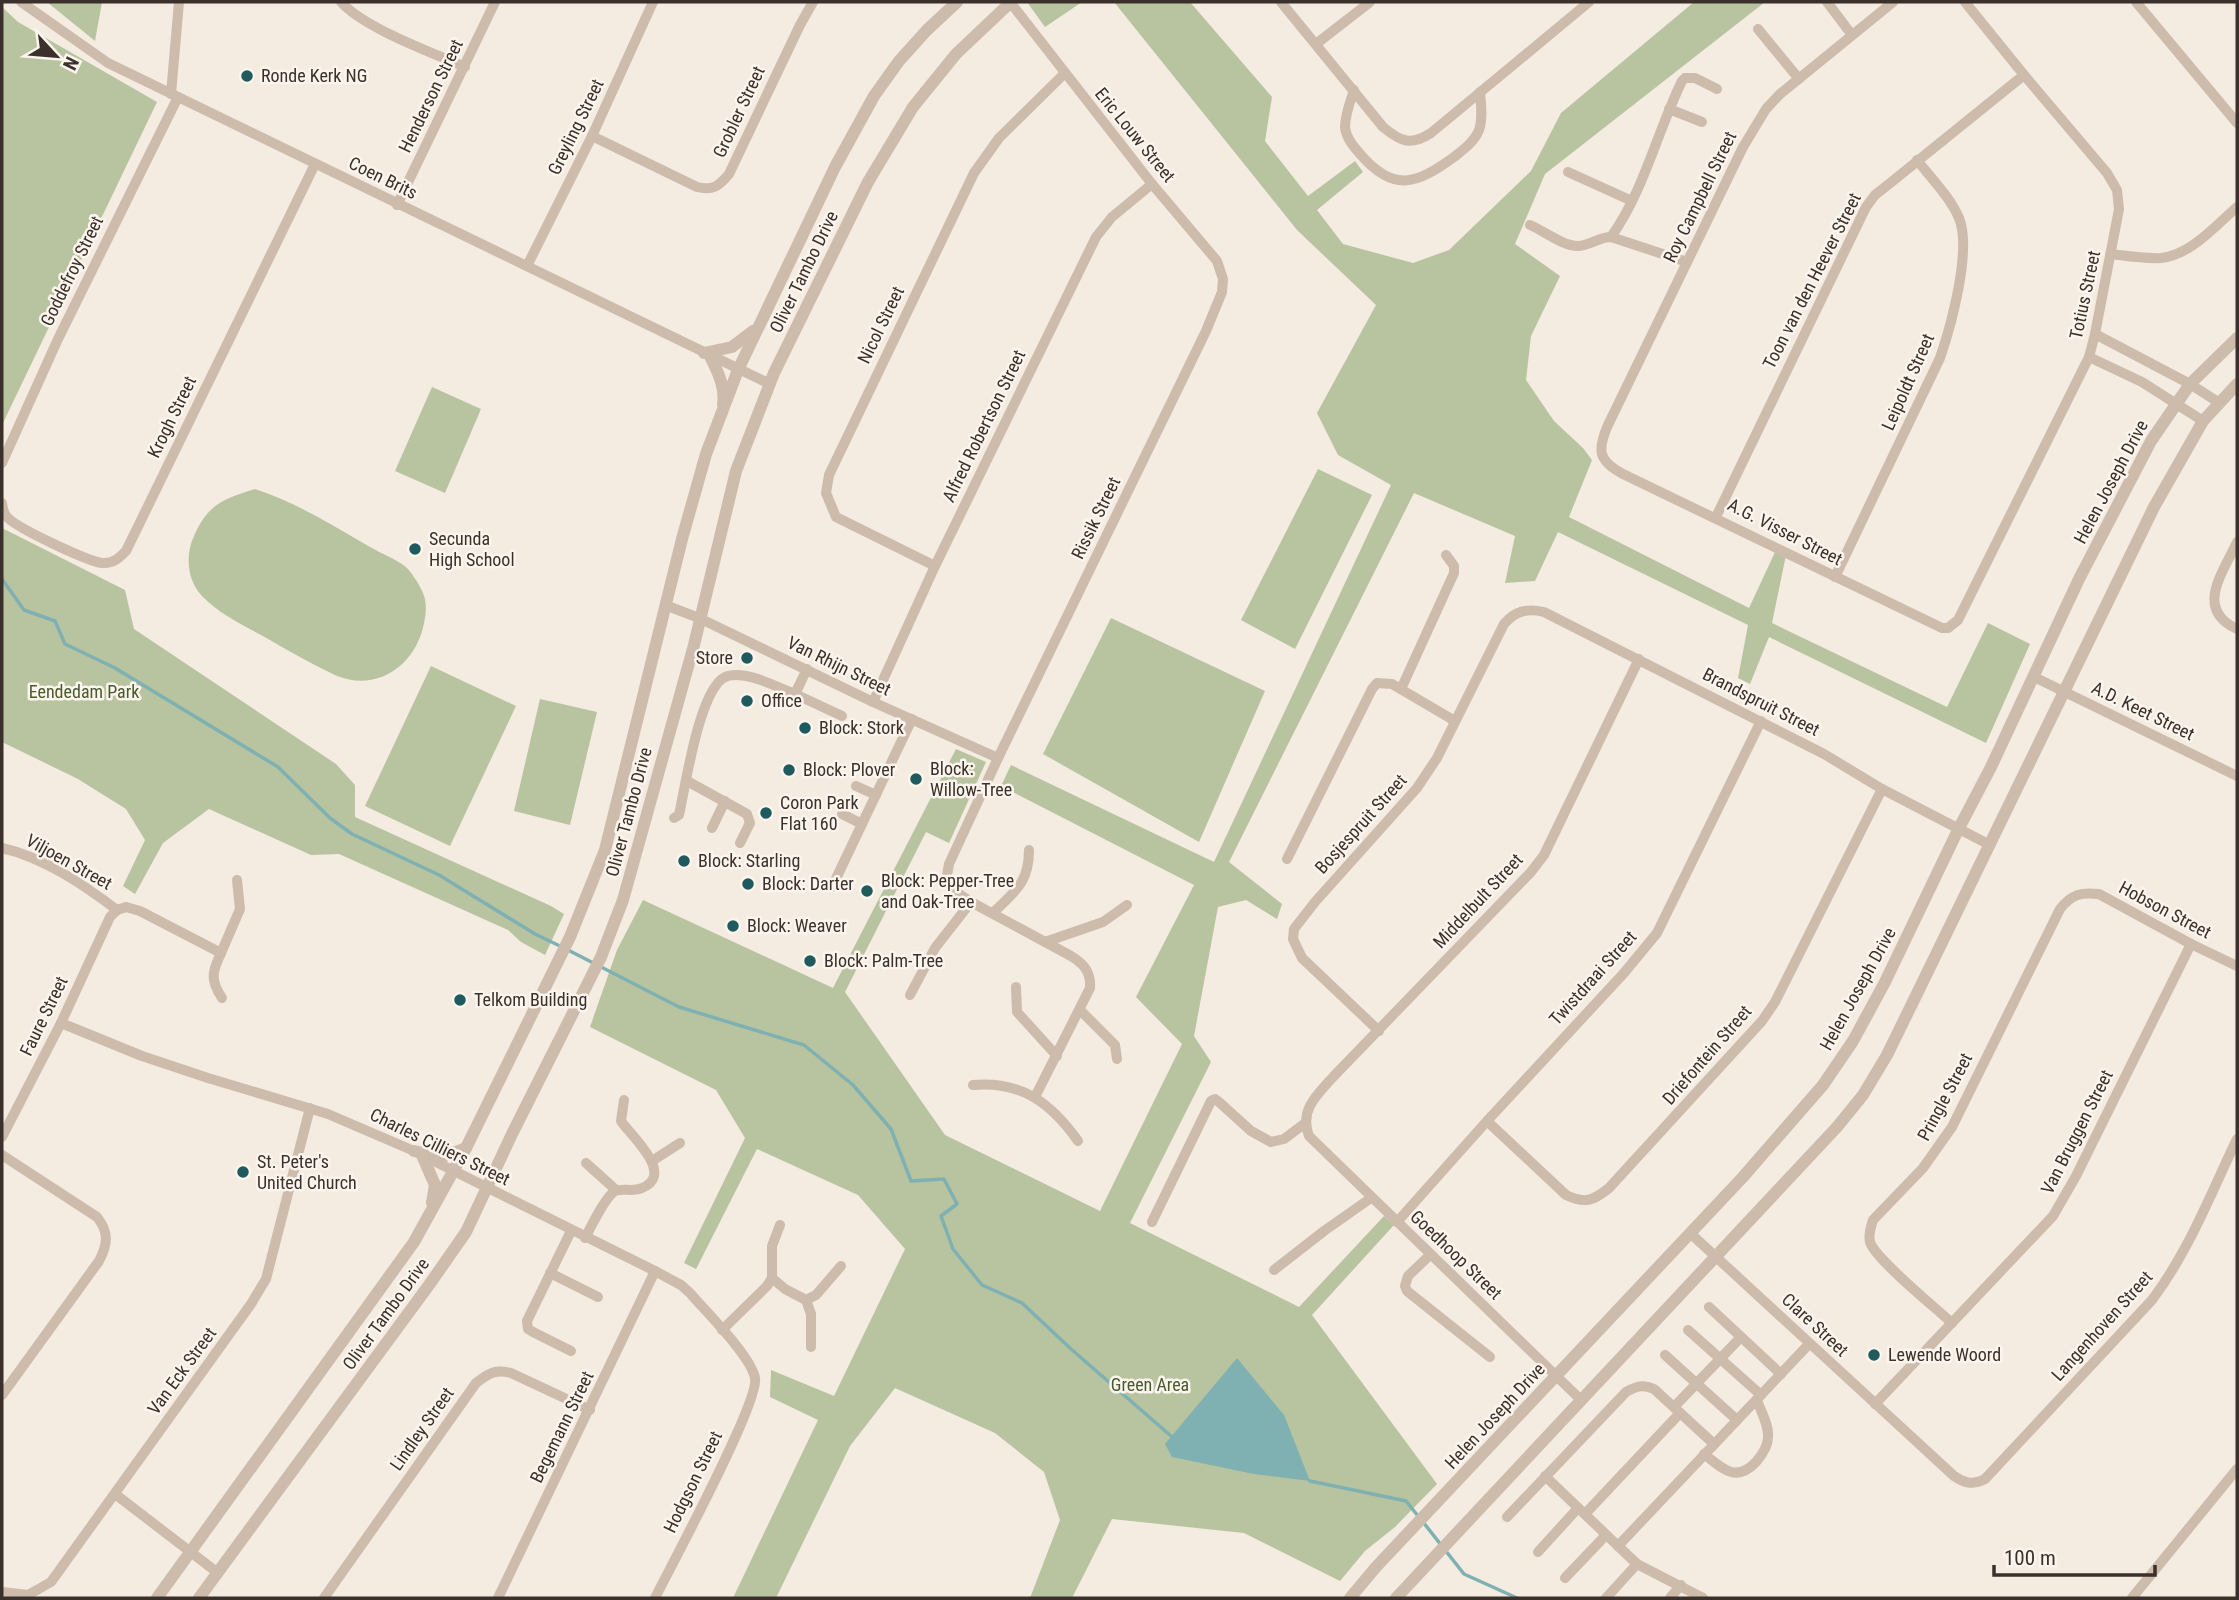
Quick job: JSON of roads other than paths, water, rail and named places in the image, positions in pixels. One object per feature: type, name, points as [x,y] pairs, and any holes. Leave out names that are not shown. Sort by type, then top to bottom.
[{"type":"street","name":"Coen Brits","points":[[22,2],[108,63],[769,384]]},
{"type":"street","name":"Goddefroy Street","points":[[2,463],[174,95],[179,2]]},
{"type":"street","points":[[341,2],[374,25],[465,68]]},
{"type":"street","name":"Henderson Street","points":[[397,205],[495,2]]},
{"type":"street","name":"Greyling Street","points":[[527,266],[592,136],[653,2]]},
{"type":"street","name":"Grobler Street","points":[[592,136],[697,187],[716,188],[729,174],[813,2]]},
{"type":"street","name":"Oliver Tambo Drive","points":[[157,1598],[414,1242],[466,1148],[570,937],[613,825],[665,605],[706,454],[738,370],[835,167],[874,96],[908,50],[957,2]]},
{"type":"street","name":"Oliver Tambo Drive","points":[[200,1598],[466,1232],[593,974],[623,900],[694,645],[736,471],[769,384],[869,182],[901,125],[956,54],[1010,2]]},
{"type":"street","name":"Eric Louw Street","points":[[1010,2],[1064,74],[1217,261],[1223,279],[1222,292]]},
{"type":"street","points":[[1281,2],[1383,127],[1396,139],[1408,141],[1420,140],[1431,133],[1589,2]]},
{"type":"street","points":[[1317,44],[1370,2]]},
{"type":"street","points":[[1827,2],[1852,35]]},
{"type":"street","name":"Roy Campbell Street","points":[[1601,453],[1601,444],[1608,425],[1754,127],[1771,103],[1893,2]]},
{"type":"street","name":"Totius Street","points":[[1958,620],[2089,357],[2119,209],[2117,190],[2108,173],[1965,2]]},
{"type":"street","points":[[2136,2],[2237,123]]},
{"type":"street","points":[[1758,29],[1799,79]]},
{"type":"street","name":"Nicol Street","points":[[935,566],[836,516],[826,493],[829,475],[974,173],[999,138],[1064,74]]},
{"type":"street","name":"Toon van den Heever Street","points":[[1716,517],[1866,207],[1875,195],[2024,75]]},
{"type":"street","points":[[1611,237],[1632,201],[1669,109],[1685,78],[1695,78],[1717,89]]},
{"type":"street","points":[[1354,90],[1345,124],[1349,141],[1368,164],[1380,173],[1401,181],[1425,177],[1475,138],[1481,122],[1480,92]]},
{"type":"street","points":[[1669,109],[1702,122]]},
{"type":"street","name":"Leipoldt Street","points":[[1835,577],[1940,358],[1950,330],[1964,236],[1950,203],[1917,160]]},
{"type":"street","name":"Krogh Street","points":[[2,503],[3,512],[8,519],[22,528],[95,561],[118,560],[126,551],[315,164]]},
{"type":"street","points":[[1568,172],[1632,201]]},
{"type":"street","name":"Alfred Robertson Street","points":[[873,702],[935,566],[1096,237],[1112,217],[1152,184]]},
{"type":"street","points":[[2111,254],[2162,258],[2177,254],[2191,246],[2237,207]]},
{"type":"street","points":[[1530,225],[1577,246],[1601,237],[1611,237],[1688,262]]},
{"type":"street","name":"Rissik Street","points":[[971,902],[953,890],[949,884],[949,864],[1174,398],[1222,292]]},
{"type":"street","points":[[721,415],[724,398],[718,374],[707,354],[732,347],[759,325]]},
{"type":"street","points":[[2095,334],[2190,384],[2218,402]]},
{"type":"street","name":"Helen Joseph Drive","points":[[1350,1598],[1376,1567],[1743,1177],[1823,1085],[1853,1041],[1885,982],[2091,556],[2151,441],[2190,384],[2237,338]]},
{"type":"street","points":[[2089,357],[2142,382],[2203,421]]},
{"type":"street","points":[[1396,1598],[1473,1518],[1580,1399],[1716,1258],[1837,1127],[1863,1095],[1887,1055],[2154,507],[2203,421],[2237,384]]},
{"type":"street","name":"A.G. Visser Street","points":[[1601,453],[1611,468],[1938,627],[1948,628],[1958,620]]},
{"type":"street","points":[[2237,542],[2215,591],[2214,607],[2218,616],[2237,629]]},
{"type":"street","points":[[1401,689],[1454,573],[1454,565],[1446,555]]},
{"type":"street","name":"Van Rhijn Street","points":[[665,605],[699,618],[873,702],[998,758]]},
{"type":"street","name":"Brandspruit Street","points":[[1510,617],[1522,611],[1544,612],[1761,721],[1882,789],[1990,845]]},
{"type":"street","name":"Bosjespruit Street","points":[[1379,1031],[1302,958],[1293,939],[1294,929],[1417,788],[1437,758],[1493,643],[1510,617]]},
{"type":"street","name":"Middelbult Street","points":[[1304,1124],[1309,1107],[1317,1095],[1531,872],[1544,855],[1639,659]]},
{"type":"street","points":[[795,694],[807,669]]},
{"type":"street","points":[[674,818],[679,815],[698,727],[710,692],[716,682],[725,676],[744,676],[795,694],[842,716]]},
{"type":"street","name":"A.D. Keet Street","points":[[2034,677],[2237,776]]},
{"type":"street","points":[[1287,859],[1377,683],[1384,682],[1401,689],[1455,721]]},
{"type":"street","points":[[832,887],[912,719]]},
{"type":"street","name":"Twistdraai Street","points":[[1397,1222],[1624,973],[1657,933],[1761,721]]},
{"type":"street","points":[[687,781],[725,800],[750,818],[750,826],[740,843]]},
{"type":"street","points":[[856,786],[876,795]]},
{"type":"street","name":"Driefontein Street","points":[[1487,1121],[1566,1195],[1589,1202],[1609,1188],[1762,1021],[1775,1002],[1882,789]]},
{"type":"street","points":[[712,828],[725,800]]},
{"type":"street","points":[[842,814],[862,824]]},
{"type":"street","name":"Viljoen Street","points":[[2,848],[78,882],[117,910]]},
{"type":"street","points":[[993,913],[1024,879],[1029,868],[1029,850]]},
{"type":"street","points":[[222,998],[214,987],[212,977],[240,909],[237,880]]},
{"type":"street","name":"Hobson Street","points":[[2075,894],[2099,894],[2190,944],[2237,966]]},
{"type":"street","name":"Pringle Street","points":[[1952,1323],[1879,1256],[1869,1239],[1870,1230],[1873,1220],[1923,1168],[1946,1136],[2060,909],[2075,894]]},
{"type":"street","points":[[910,995],[934,948],[971,902],[1082,963],[1089,972],[1090,988],[1035,1097]]},
{"type":"street","points":[[1045,942],[1103,922],[1127,905]]},
{"type":"street","points":[[117,910],[126,907],[140,911],[221,953]]},
{"type":"street","name":"Faure Street","points":[[2,1137],[61,1023],[110,917],[117,910]]},
{"type":"street","name":"Van Bruggen Street","points":[[1875,1404],[2053,1216],[2076,1176],[2190,944]]},
{"type":"street","points":[[1016,987],[1017,1012],[1056,1056]]},
{"type":"street","points":[[1080,1010],[1115,1045],[1117,1059]]},
{"type":"street","name":"Charles Cilliers Street","points":[[61,1023],[142,1056],[310,1108],[418,1153],[681,1284],[746,1360],[755,1379]]},
{"type":"street","points":[[973,1085],[1004,1086],[1035,1097],[1054,1110],[1078,1141]]},
{"type":"street","points":[[1152,1222],[1211,1101],[1215,1099],[1251,1131],[1271,1142],[1284,1139],[1304,1124]]},
{"type":"street","points":[[585,1238],[616,1190],[644,1188],[653,1174],[652,1161],[621,1121],[624,1100]]},
{"type":"street","name":"Van Eck Street","points":[[2,1592],[28,1595],[51,1582],[228,1339],[265,1279],[310,1108]]},
{"type":"street","name":"Goedhoop Street","points":[[1304,1124],[1308,1136],[1580,1399]]},
{"type":"street","name":"Langenhoven Street","points":[[1985,1479],[2159,1292],[2188,1243],[2237,1141]]},
{"type":"street","points":[[652,1161],[680,1143]]},
{"type":"street","points":[[418,1153],[442,1157],[466,1148]]},
{"type":"street","points":[[418,1153],[435,1185],[427,1220]]},
{"type":"street","points":[[2,1155],[97,1217],[103,1224],[107,1241],[99,1261],[2,1395]]},
{"type":"street","points":[[586,1163],[616,1190]]},
{"type":"street","points":[[1275,1270],[1371,1198]]},
{"type":"street","points":[[722,1330],[772,1278],[772,1246],[780,1224]]},
{"type":"street","points":[[571,1231],[528,1317],[527,1326],[533,1332],[571,1351]]},
{"type":"street","name":"Clare Street","points":[[1690,1233],[1961,1481],[1975,1484],[1985,1479]]},
{"type":"street","points":[[1430,1255],[1408,1276],[1405,1286],[1414,1297],[1490,1357]]},
{"type":"street","points":[[806,1300],[816,1295],[841,1266]]},
{"type":"street","name":"Begemann Street","points":[[498,1598],[655,1271]]},
{"type":"street","points":[[550,1272],[598,1297]]},
{"type":"street","points":[[772,1278],[785,1289],[806,1300],[811,1314],[811,1347]]},
{"type":"street","points":[[1709,1307],[1781,1374]]},
{"type":"street","points":[[1688,1330],[1759,1398],[1768,1429],[1769,1441],[1765,1450],[1746,1472],[1737,1474],[1724,1469],[1704,1454]]},
{"type":"street","points":[[1538,1552],[1582,1511],[1677,1410],[1697,1382],[1741,1337]]},
{"type":"street","points":[[1618,1546],[1809,1344]]},
{"type":"street","points":[[1665,1355],[1737,1420]]},
{"type":"street","name":"Lindley Street","points":[[324,1598],[476,1383],[490,1372],[500,1370],[511,1373],[590,1410]]},
{"type":"street","name":"Hodgson Street","points":[[655,1598],[745,1418],[754,1392],[755,1379]]},
{"type":"street","points":[[1507,1517],[1626,1392],[1643,1385],[1654,1389],[1714,1444]]},
{"type":"street","points":[[2132,1598],[2237,1469]]},
{"type":"street","points":[[1545,1476],[1637,1564],[1703,1598]]},
{"type":"street","points":[[115,1494],[218,1573]]},
{"type":"street","points":[[1565,1577],[1606,1535]]},
{"type":"street","points":[[1606,1598],[1637,1564]]},
{"type":"street","points":[[1670,1598],[1681,1585]]},
{"type":"water","points":[[1237,1358],[1284,1415],[1310,1481],[1254,1474],[1172,1457],[1165,1444]]},
{"type":"waterway","points":[[2,579],[24,610],[55,621],[65,644],[115,668],[278,767],[330,818],[352,834],[439,875],[535,934],[562,947]]},
{"type":"waterway","points":[[568,950],[679,1007],[804,1045],[853,1085],[891,1129],[911,1181],[944,1179],[957,1204],[941,1216],[953,1249],[982,1285],[1022,1303],[1171,1436]]},
{"type":"waterway","points":[[1310,1481],[1406,1501],[1418,1516]]},
{"type":"waterway","points":[[1423,1522],[1464,1574],[1517,1598]]},
{"type":"place","name":"Ronde Kerk NG","points":[[247,76]]},
{"type":"place","name":"Secunda High School","points":[[415,549]]},
{"type":"place","name":"Store","points":[[747,658]]},
{"type":"place","name":"Office","points":[[747,701]]},
{"type":"place","name":"Block: Stork","points":[[805,728]]},
{"type":"place","name":"Block: Plover","points":[[789,770]]},
{"type":"place","name":"Block: Willow-Tree","points":[[916,779]]},
{"type":"place","name":"Coron Park Flat 160","points":[[766,813]]},
{"type":"place","name":"Block: Starling","points":[[684,861]]},
{"type":"place","name":"Block: Darter","points":[[748,884]]},
{"type":"place","name":"Block: Pepper-Tree and Oak-Tree","points":[[867,891]]},
{"type":"place","name":"Block: Weaver","points":[[733,926]]},
{"type":"place","name":"Block: Palm-Tree","points":[[810,961]]},
{"type":"place","name":"Telkom Building","points":[[460,1000]]},
{"type":"place","name":"St. Peter's United Church","points":[[243,1172]]},
{"type":"place","name":"Lewende Woord","points":[[1874,1355]]},
{"type":"park label","name":"Eendedam Park","points":[[84,692]]},
{"type":"park label","name":"Green Area","points":[[1150,1385]]}]
